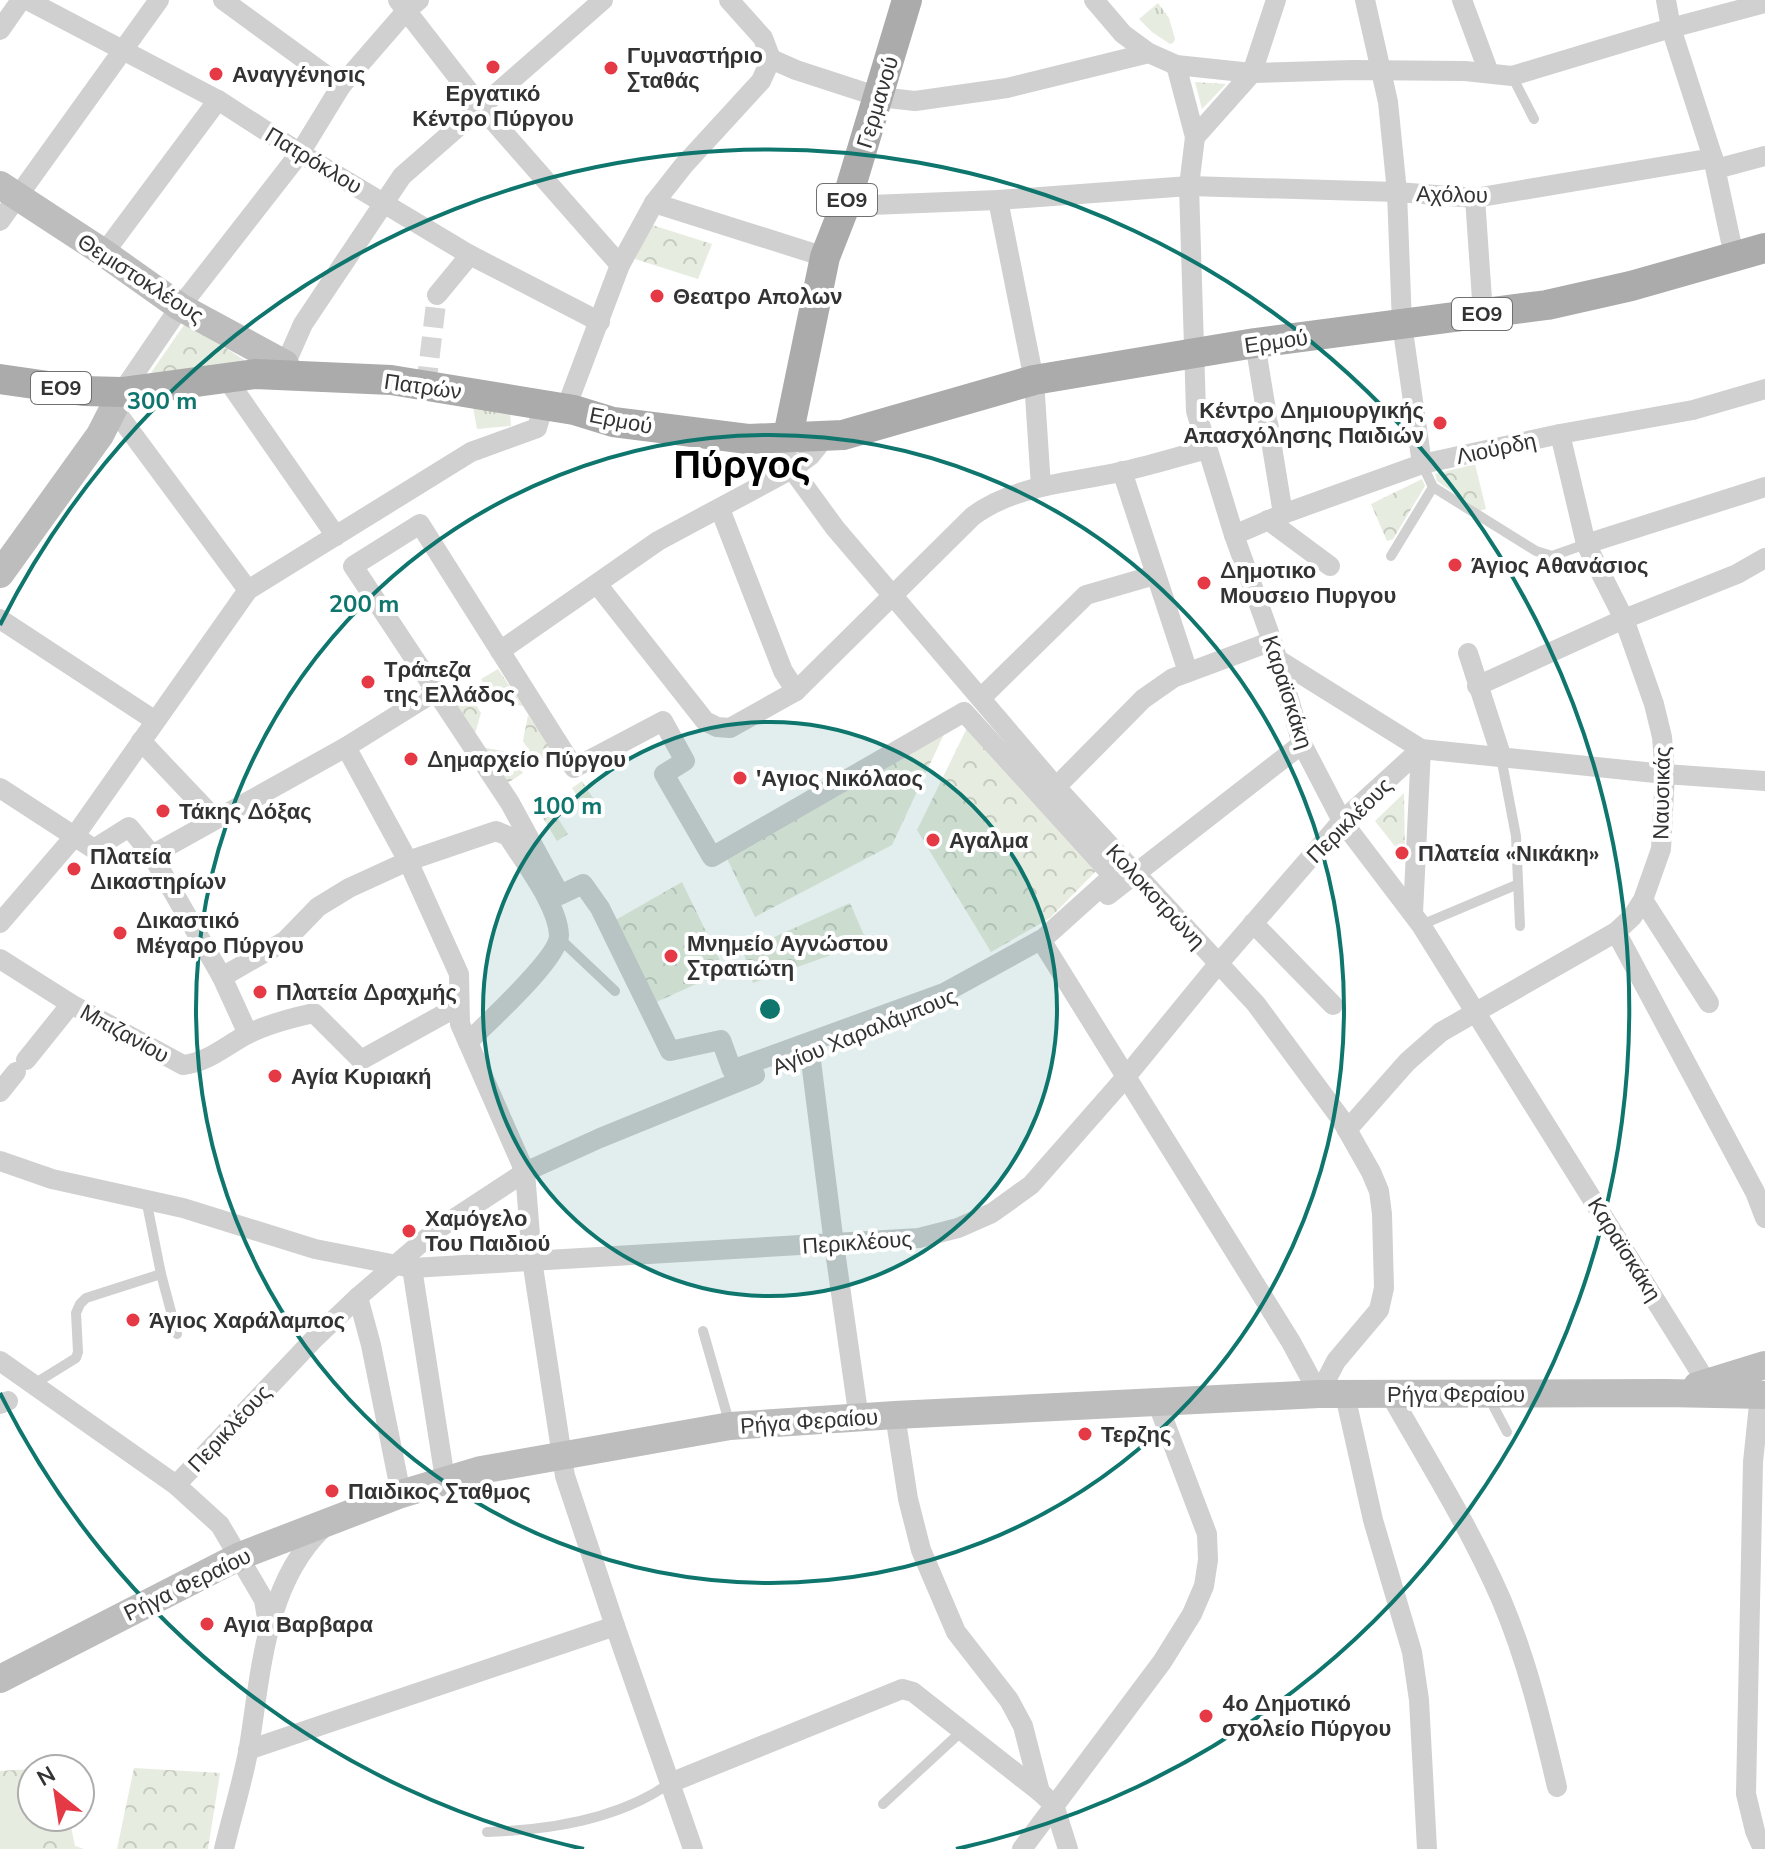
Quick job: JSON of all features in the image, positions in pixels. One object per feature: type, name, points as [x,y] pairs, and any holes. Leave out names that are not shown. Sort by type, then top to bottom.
[{"type":"main road","name":"Γερμανού","points":[[788,436],[825,257],[845,206],[907,0]]},
{"type":"main road","name":"Ερμού","points":[[561,407],[613,422],[735,437],[843,435],[1034,380],[1255,343],[1561,302],[1631,286],[1765,248]]},
{"type":"main road","name":"Πατρών","points":[[0,389],[118,401],[233,388],[279,372]]},
{"type":"main road","name":"Πατρών","points":[[0,379],[83,391],[118,401],[279,372],[391,380],[561,407]]},
{"type":"street","points":[[0,30],[24,0]]},
{"type":"street","name":"Πατρόκλου","points":[[24,0],[218,100],[470,255],[600,322]]},
{"type":"street","points":[[0,221],[8,191],[122,51],[159,0]]},
{"type":"street","points":[[223,0],[341,86]]},
{"type":"street","points":[[279,372],[303,324],[402,176],[481,107],[579,8],[603,0]]},
{"type":"street","points":[[0,923],[74,837],[248,590],[471,452],[537,428],[561,407],[600,322],[620,265],[654,203],[684,165],[761,81],[771,59],[763,38],[729,0]]},
{"type":"street","points":[[1094,0],[1123,34],[1149,53],[1176,65],[1252,73],[1382,71],[1512,76],[1765,3]]},
{"type":"street","points":[[1195,137],[1252,73],[1276,0]]},
{"type":"street","points":[[1365,0],[1388,102],[1397,192],[1402,324],[1422,464]]},
{"type":"street","points":[[1462,0],[1489,73]]},
{"type":"street","points":[[1666,0],[1671,28],[1715,164],[1734,256]]},
{"type":"street","points":[[0,574],[100,435],[118,401],[180,307],[300,153],[341,86],[408,3],[481,107],[620,265]]},
{"type":"street","points":[[771,59],[879,97],[915,101],[1007,88],[1149,53]]},
{"type":"street","points":[[1176,65],[1195,137]]},
{"type":"street","points":[[104,253],[218,100]]},
{"type":"street","name":"Καραϊσκάκη","points":[[1195,137],[1189,186],[1196,411],[1302,744],[1342,821],[1417,919],[1478,1012],[1707,1383]]},
{"type":"street","name":"Αχόλου","points":[[845,206],[998,200],[1189,186],[1397,192],[1475,198],[1765,156]]},
{"type":"street","name":"Θεμιστοκλέους","points":[[8,191],[279,372]]},
{"type":"street","points":[[1475,198],[1483,314]]},
{"type":"street","points":[[998,200],[1034,380],[1041,487]]},
{"type":"street","points":[[654,203],[825,257]]},
{"type":"street","points":[[437,295],[470,255]]},
{"type":"street","points":[[1255,343],[1275,517],[1330,566]]},
{"type":"street","points":[[233,388],[336,536]]},
{"type":"street","name":"Λιούρδη","points":[[1234,535],[1422,464],[1560,434],[1693,410],[1765,389]]},
{"type":"street","points":[[118,401],[248,590]]},
{"type":"street","name":"Ναυσικάς","points":[[1347,1130],[1407,1062],[1441,1032],[1616,932],[1632,917],[1643,900],[1661,849],[1665,774],[1662,737],[1654,704],[1624,619],[1586,544],[1560,434]]},
{"type":"street","name":"Κολοκοτρώνη","points":[[788,436],[786,457],[792,469],[835,528],[1056,787],[1272,1024],[1347,1130],[1379,1191],[1384,1288],[1379,1310],[1336,1361],[1332,1394]]},
{"type":"street","points":[[500,651],[658,541],[792,469],[810,456],[826,436]]},
{"type":"street","points":[[597,584],[705,721],[717,727],[730,728],[796,691],[973,516],[992,502],[1041,487],[1204,450]]},
{"type":"street","points":[[1122,471],[1186,666]]},
{"type":"street","points":[[1586,544],[1765,487]]},
{"type":"street","points":[[720,509],[783,671],[796,691]]},
{"type":"street","points":[[420,524],[500,651],[574,768],[663,721],[685,761],[664,774],[712,857],[964,712],[1113,876],[1044,938],[944,993],[732,1070],[721,1040],[670,1051],[600,908],[583,884],[560,895],[510,803],[353,566],[420,524]]},
{"type":"street","points":[[1477,686],[1624,619],[1737,574],[1765,558]]},
{"type":"street","points":[[981,698],[1086,595],[1155,575]]},
{"type":"street","points":[[0,619],[154,720]]},
{"type":"street","points":[[1056,787],[1143,699],[1173,678],[1274,650],[1421,749],[1765,781]]},
{"type":"street","points":[[1468,653],[1501,755]]},
{"type":"street","points":[[152,855],[346,747],[436,691]]},
{"type":"street","points":[[141,741],[215,819]]},
{"type":"street","name":"Αγίου Χαραλάμπους","points":[[402,1267],[435,1231],[525,1172],[674,1107],[899,1019],[977,985],[1046,948],[1133,873],[1302,744]]},
{"type":"street","points":[[346,747],[408,861],[459,974],[460,1024],[525,1172],[532,1260],[565,1476],[693,1849]]},
{"type":"street","points":[[1417,919],[1421,749]]},
{"type":"street","name":"Περικλέους","points":[[176,1485],[358,1297],[402,1267],[598,1259],[919,1238],[958,1228],[992,1213],[1031,1185],[1342,821],[1421,749]]},
{"type":"street","points":[[0,788],[94,849],[129,827],[152,855],[222,977],[248,1034]]},
{"type":"street","points":[[222,977],[285,941],[318,907],[331,899],[408,861],[496,831],[508,836],[550,906],[560,939],[540,969],[468,1042]]},
{"type":"street","points":[[1643,900],[1709,1003]]},
{"type":"street","points":[[1253,923],[1333,1005]]},
{"type":"street","points":[[1616,932],[1755,1192],[1765,1218]]},
{"type":"street","points":[[1046,948],[1291,1342],[1332,1394],[1412,1652],[1419,1700],[1427,1849]]},
{"type":"street","name":"Μπιζανίου","points":[[0,959],[71,1004],[183,1065],[212,1057],[248,1034],[285,1019],[314,1013],[361,1060],[458,1008]]},
{"type":"street","points":[[0,1092],[71,1004]]},
{"type":"street","points":[[810,1053],[859,1419]]},
{"type":"street","points":[[0,1161],[52,1179],[146,1199],[315,1249],[402,1267],[445,1479]]},
{"type":"street","points":[[358,1297],[371,1345],[401,1494]]},
{"type":"street","points":[[0,1361],[176,1485],[220,1525],[264,1600],[269,1631]]},
{"type":"street","points":[[1665,1393],[1765,1365]]},
{"type":"street","points":[[1665,1393],[1763,1395],[1753,1462],[1757,1627],[1746,1794],[1763,1849]]},
{"type":"street","name":"Ρήγα Φεραίου","points":[[0,1679],[240,1556],[445,1479],[561,1455],[730,1426],[895,1415],[1332,1394],[1665,1393]]},
{"type":"street","points":[[1390,1394],[1450,1499],[1501,1599],[1533,1687],[1557,1787]]},
{"type":"street","points":[[1022,1849],[1047,1798],[1162,1662],[1192,1614],[1204,1586],[1208,1560],[1207,1534],[1157,1402]]},
{"type":"street","points":[[895,1415],[908,1499],[921,1550],[956,1632],[1009,1700],[1023,1726],[1068,1849]]},
{"type":"street","points":[[224,1849],[248,1750],[269,1631],[296,1558],[328,1522]]},
{"type":"street","points":[[248,1750],[615,1626]]},
{"type":"street","points":[[670,1783],[902,1689],[913,1692],[1047,1798]]},
{"type":"lane","points":[[1512,76],[1534,119]]},
{"type":"lane","points":[[1422,464],[1433,487],[1536,551],[1552,556],[1586,544]]},
{"type":"lane","points":[[1391,556],[1433,487]]},
{"type":"lane","points":[[1501,755],[1516,836],[1520,926]]},
{"type":"lane","points":[[1417,919],[1516,885]]},
{"type":"lane","points":[[560,939],[615,991]]},
{"type":"lane","points":[[146,1199],[177,1334]]},
{"type":"lane","points":[[34,1384],[76,1358],[76,1313],[86,1298],[161,1274]]},
{"type":"lane","points":[[703,1331],[730,1426]]},
{"type":"lane","points":[[1487,1395],[1507,1432]]},
{"type":"lane","points":[[883,1804],[963,1730]]},
{"type":"lane","points":[[487,1832],[535,1830],[563,1825],[623,1807],[670,1783]]},
{"type":"green space","points":[[1158,3],[1169,18],[1175,39],[1170,44],[1139,19]]},
{"type":"green space","points":[[1195,82],[1226,84],[1202,109]]},
{"type":"green space","points":[[649,224],[712,244],[698,279],[635,259]]},
{"type":"green space","points":[[186,322],[247,362],[146,380]]},
{"type":"green space","points":[[473,407],[510,413],[511,426],[477,429]]},
{"type":"green space","points":[[738,456],[745,459],[748,466],[745,473],[738,476],[731,473],[728,466],[731,459]]},
{"type":"green space","points":[[1475,464],[1486,509],[1479,511],[1437,481],[1435,474]]},
{"type":"green space","points":[[1422,479],[1425,486],[1393,539],[1387,541],[1371,504]]},
{"type":"green space","points":[[498,669],[523,706],[496,702],[481,679]]},
{"type":"green space","points":[[466,689],[481,713],[474,737],[449,700]]},
{"type":"green space","points":[[528,715],[554,751],[537,763],[523,741]]},
{"type":"green space","points":[[967,728],[1102,865],[1050,918],[991,952],[917,830]]},
{"type":"green space","points":[[945,732],[892,845],[755,917],[722,848]]},
{"type":"green space","points":[[481,747],[508,752],[523,773],[506,784]]},
{"type":"green space","points":[[582,781],[602,812],[592,819],[572,788]]},
{"type":"green space","points":[[1404,793],[1405,859],[1375,821]]},
{"type":"green space","points":[[548,803],[568,834],[557,841],[538,810]]},
{"type":"green space","points":[[682,882],[725,971],[652,1004],[612,922]]},
{"type":"green space","points":[[850,903],[867,942],[753,983],[743,951]]},
{"type":"green space","points":[[134,1768],[220,1773],[208,1849],[117,1849]]},
{"type":"green space","points":[[16,1770],[16,1833],[72,1833],[75,1846],[84,1849],[0,1849],[0,1771]]},
{"type":"green space","points":[[16,1781],[16,1833],[40,1833],[41,1849],[0,1849],[0,1782]]},
{"type":"tunnel","points":[[426,387],[437,295]]},
{"type":"place","name":"Εργατικό Κέντρο Πύργου","points":[[493,67]]},
{"type":"place","name":"Γυμναστήριο Σταθάς","points":[[611,68]]},
{"type":"place","name":"Αναγγένησις","points":[[216,74]]},
{"type":"place","name":"Θεατρο Απολων","points":[[657,296]]},
{"type":"place","name":"Κέντρο Δημιουργικής Απασχόλησης Παιδιών","points":[[1440,423]]},
{"type":"place","name":"Άγιος Αθανάσιος","points":[[1455,565]]},
{"type":"place","name":"Δημοτικο Μουσειο Πυργου","points":[[1204,583]]},
{"type":"place","name":"Τράπεζα της Ελλάδος","points":[[368,682]]},
{"type":"place","name":"Δημαρχείο Πύργου","points":[[411,759]]},
{"type":"place","name":"'Αγιος Νικόλαος","points":[[740,778]]},
{"type":"place","name":"Τάκης Δόξας","points":[[163,811]]},
{"type":"place","name":"Αγαλμα","points":[[933,840]]},
{"type":"place","name":"Πλατεία «Νικάκη»","points":[[1402,853]]},
{"type":"place","name":"Πλατεία Δικαστηρίων","points":[[74,869]]},
{"type":"place","name":"Δικαστικό Μέγαρο Πύργου","points":[[120,933]]},
{"type":"place","name":"Μνημείο Αγνώστου Στρατιώτη","points":[[671,956]]},
{"type":"place","name":"Πλατεία Δραχμής","points":[[260,992]]},
{"type":"place","name":"Αγία Κυριακή","points":[[275,1076]]},
{"type":"place","name":"Χαμόγελο Του Παιδιού","points":[[409,1231]]},
{"type":"place","name":"Άγιος Χαράλαμπος","points":[[133,1320]]},
{"type":"place","name":"Τερζης","points":[[1085,1434]]},
{"type":"place","name":"Παιδικος Σταθμος","points":[[332,1491]]},
{"type":"place","name":"Αγια Βαρβαρα","points":[[207,1624]]},
{"type":"place","name":"4ο Δημοτικό σχολείο Πύργου","points":[[1206,1716]]},
{"type":"district","name":"Πύργος","points":[[742,465]]}]
